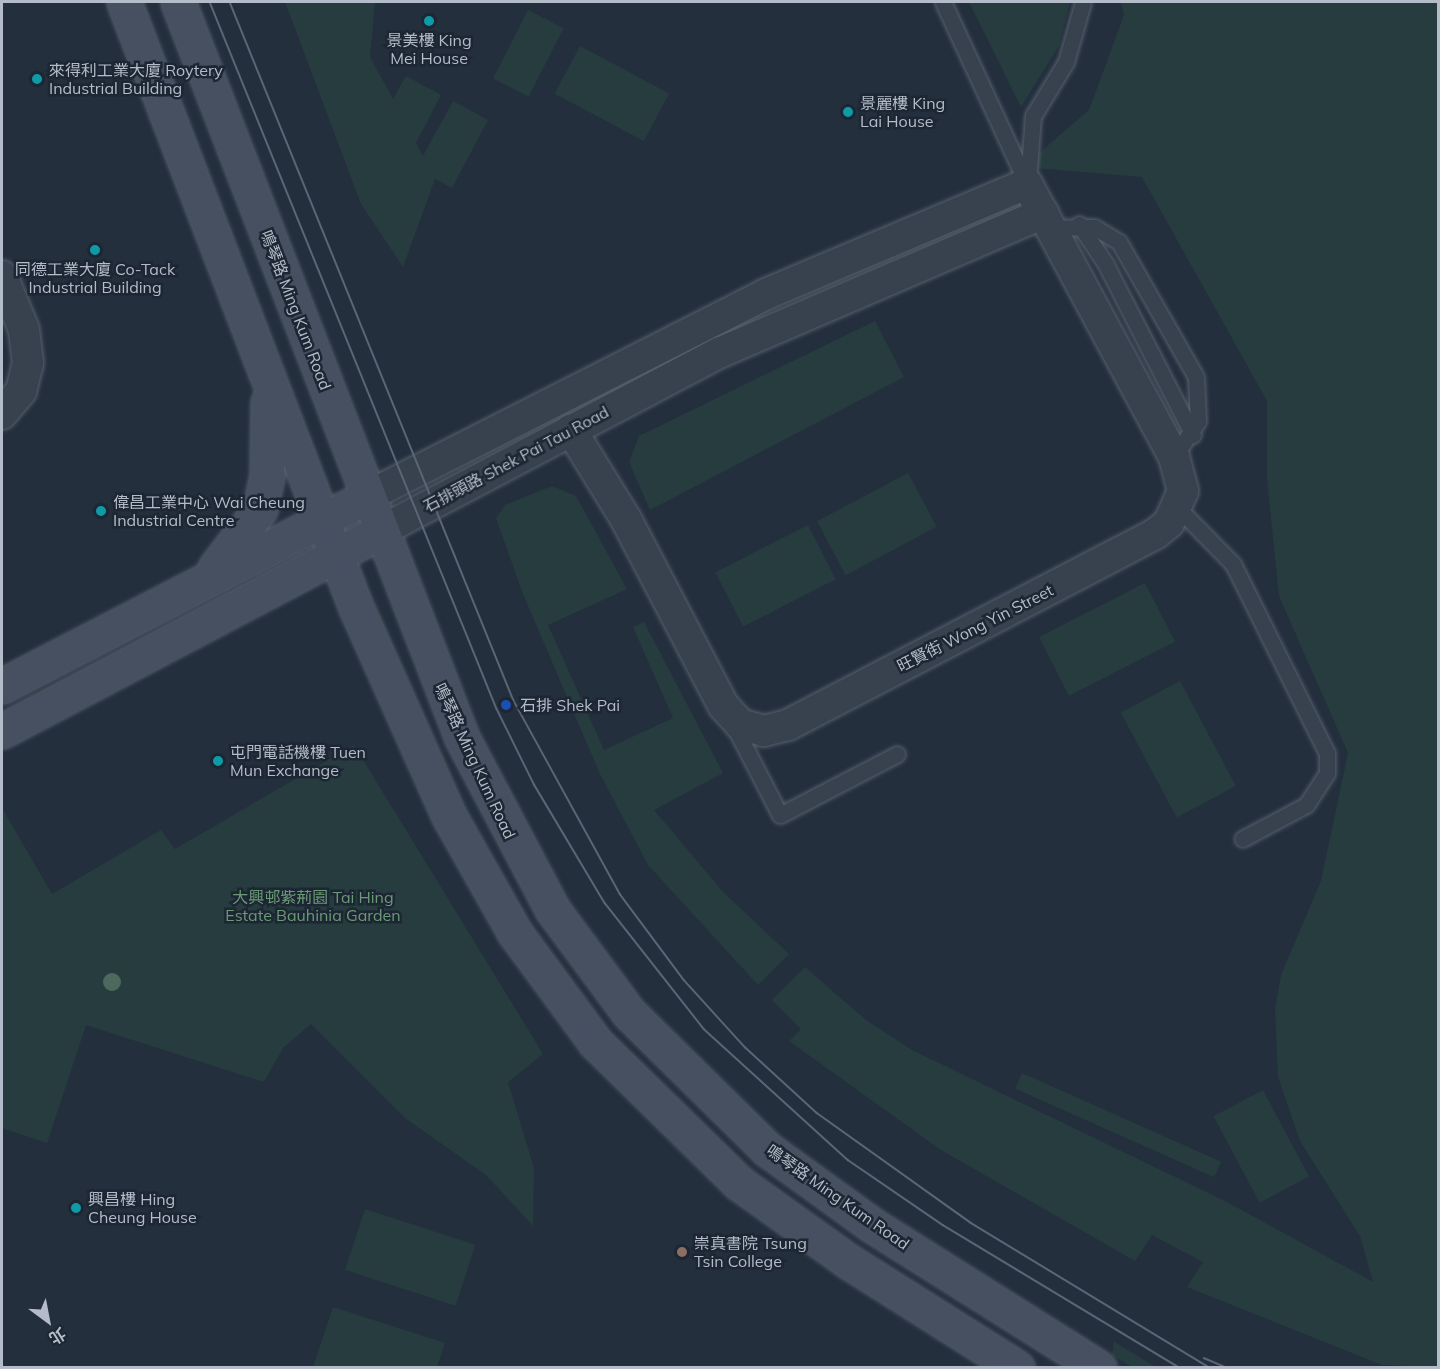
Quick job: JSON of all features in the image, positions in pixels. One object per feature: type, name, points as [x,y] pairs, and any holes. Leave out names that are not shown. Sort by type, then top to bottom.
[{"type":"main road","points":[[124,2],[336,556],[480,876],[515,933],[596,1042],[673,1123],[748,1190],[1017,1368]]},
{"type":"main road","name":"鳴琴路 Ming Kum Road","points":[[178,2],[379,532],[488,797],[552,909],[629,1013],[718,1107],[819,1188],[1099,1368]]},
{"type":"main road","points":[[204,581],[260,509],[267,476],[269,385]]},
{"type":"main road","name":"石排頭路 Shek Pai Tau Road","points":[[2,686],[366,497]]},
{"type":"main road","name":"石排頭路 Shek Pai Tau Road","points":[[2,731],[379,532]]},
{"type":"street","name":"石排頭路 Shek Pai Tau Road","points":[[366,497],[756,299],[1027,184]]},
{"type":"street","points":[[1027,184],[1174,458],[1182,482],[1178,508]]},
{"type":"street","name":"石排頭路 Shek Pai Tau Road","points":[[379,532],[571,430],[810,311],[1046,221]]},
{"type":"street","points":[[2,276],[24,330],[28,363],[21,391],[2,414]]},
{"type":"street","name":"旺賢街 Wong Yin Street","points":[[571,430],[627,521],[723,705],[751,729],[777,730],[1155,534],[1178,508]]},
{"type":"lane","points":[[943,2],[1027,184]]},
{"type":"lane","points":[[1027,184],[1033,116],[1066,62],[1083,2]]},
{"type":"lane","points":[[1046,221],[1079,224],[1108,233],[1135,263],[1196,377],[1201,406],[1193,435],[1174,458]]},
{"type":"lane","points":[[1079,224],[1111,273],[1193,435]]},
{"type":"lane","points":[[1178,508],[1233,564],[1327,753],[1327,773],[1306,805],[1242,839]]},
{"type":"lane","points":[[723,705],[780,815],[897,754]]},
{"type":"green space","points":[[285,2],[375,2],[370,57],[393,99],[406,76],[441,95],[416,143],[423,156],[453,101],[488,120],[452,188],[435,179],[403,267],[361,204]]},
{"type":"green space","points":[[969,2],[1070,2],[1059,46],[1021,107]]},
{"type":"green space","points":[[1121,2],[1438,2],[1438,1367],[1382,1365],[1187,1287],[1203,1262],[1152,1235],[1135,1261],[941,1150],[789,1041],[801,1029],[772,1000],[805,967],[866,1020],[912,1050],[1227,1202],[1373,1282],[1360,1236],[1300,1141],[1278,1077],[1275,1009],[1281,975],[1321,881],[1348,753],[1279,596],[1267,479],[1267,401],[1142,177],[1023,167],[1089,110],[1124,15]]},
{"type":"green space","points":[[528,10],[564,28],[529,97],[493,79]]},
{"type":"green space","points":[[580,46],[669,93],[644,141],[555,94]]},
{"type":"green space","points":[[875,321],[904,377],[650,510],[629,462],[639,436]]},
{"type":"green space","points":[[908,473],[937,527],[846,575],[817,521]]},
{"type":"green space","points":[[552,486],[576,496],[627,589],[548,625],[604,750],[673,718],[633,627],[644,622],[723,773],[654,810],[724,893],[789,954],[758,985],[648,865],[600,774],[523,594],[496,518],[505,505]]},
{"type":"green space","points":[[808,525],[836,579],[743,627],[715,572]]},
{"type":"green space","points":[[1145,583],[1175,642],[1069,696],[1039,637]]},
{"type":"green space","points":[[1180,681],[1236,786],[1177,818],[1121,712]]},
{"type":"green space","name":"大興邨紫荊園 Tai Hing Estate Bauhinia Garden","points":[[354,745],[543,1054],[508,1082],[534,1168],[533,1226],[486,1175],[405,1118],[311,1024],[283,1048],[264,1082],[86,1025],[47,1143],[2,1128],[2,808],[52,894],[161,830],[175,849]]},
{"type":"green space","points":[[1022,1073],[1221,1162],[1214,1177],[1015,1089]]},
{"type":"green space","points":[[1263,1090],[1309,1177],[1260,1203],[1214,1116]]},
{"type":"green space","points":[[365,1209],[475,1245],[456,1306],[345,1270]]},
{"type":"green space","points":[[333,1307],[445,1343],[437,1367],[313,1367]]},
{"type":"green space","points":[[1114,1342],[1156,1367],[1132,1367],[1112,1355]]},
{"type":"tram line","points":[[210,2],[497,709],[534,784],[605,903],[704,1029],[848,1160],[943,1225],[1180,1368]]},
{"type":"tram line","points":[[230,2],[514,701],[620,894],[684,980],[745,1047],[817,1113],[971,1223],[1210,1368]]},
{"type":"tram line","points":[[1204,1358],[1227,1368]]},
{"type":"place","name":"景美樓 King Mei House","points":[[429,21]]},
{"type":"place","name":"來得利工業大廈 Roytery Industrial Building","points":[[37,79]]},
{"type":"place","name":"景麗樓 King Lai House","points":[[848,112]]},
{"type":"place","name":"同德工業大廈 Co-Tack Industrial Building","points":[[95,250]]},
{"type":"place","name":"偉昌工業中心 Wai Cheung Industrial Centre","points":[[101,511]]},
{"type":"place","name":"石排 Shek Pai","points":[[506,705]]},
{"type":"place","name":"屯門電話機樓 Tuen Mun Exchange","points":[[218,761]]},
{"type":"place","name":"興昌樓 Hing Cheung House","points":[[76,1208]]},
{"type":"place","name":"崇真書院 Tsung Tsin College","points":[[682,1252]]}]
